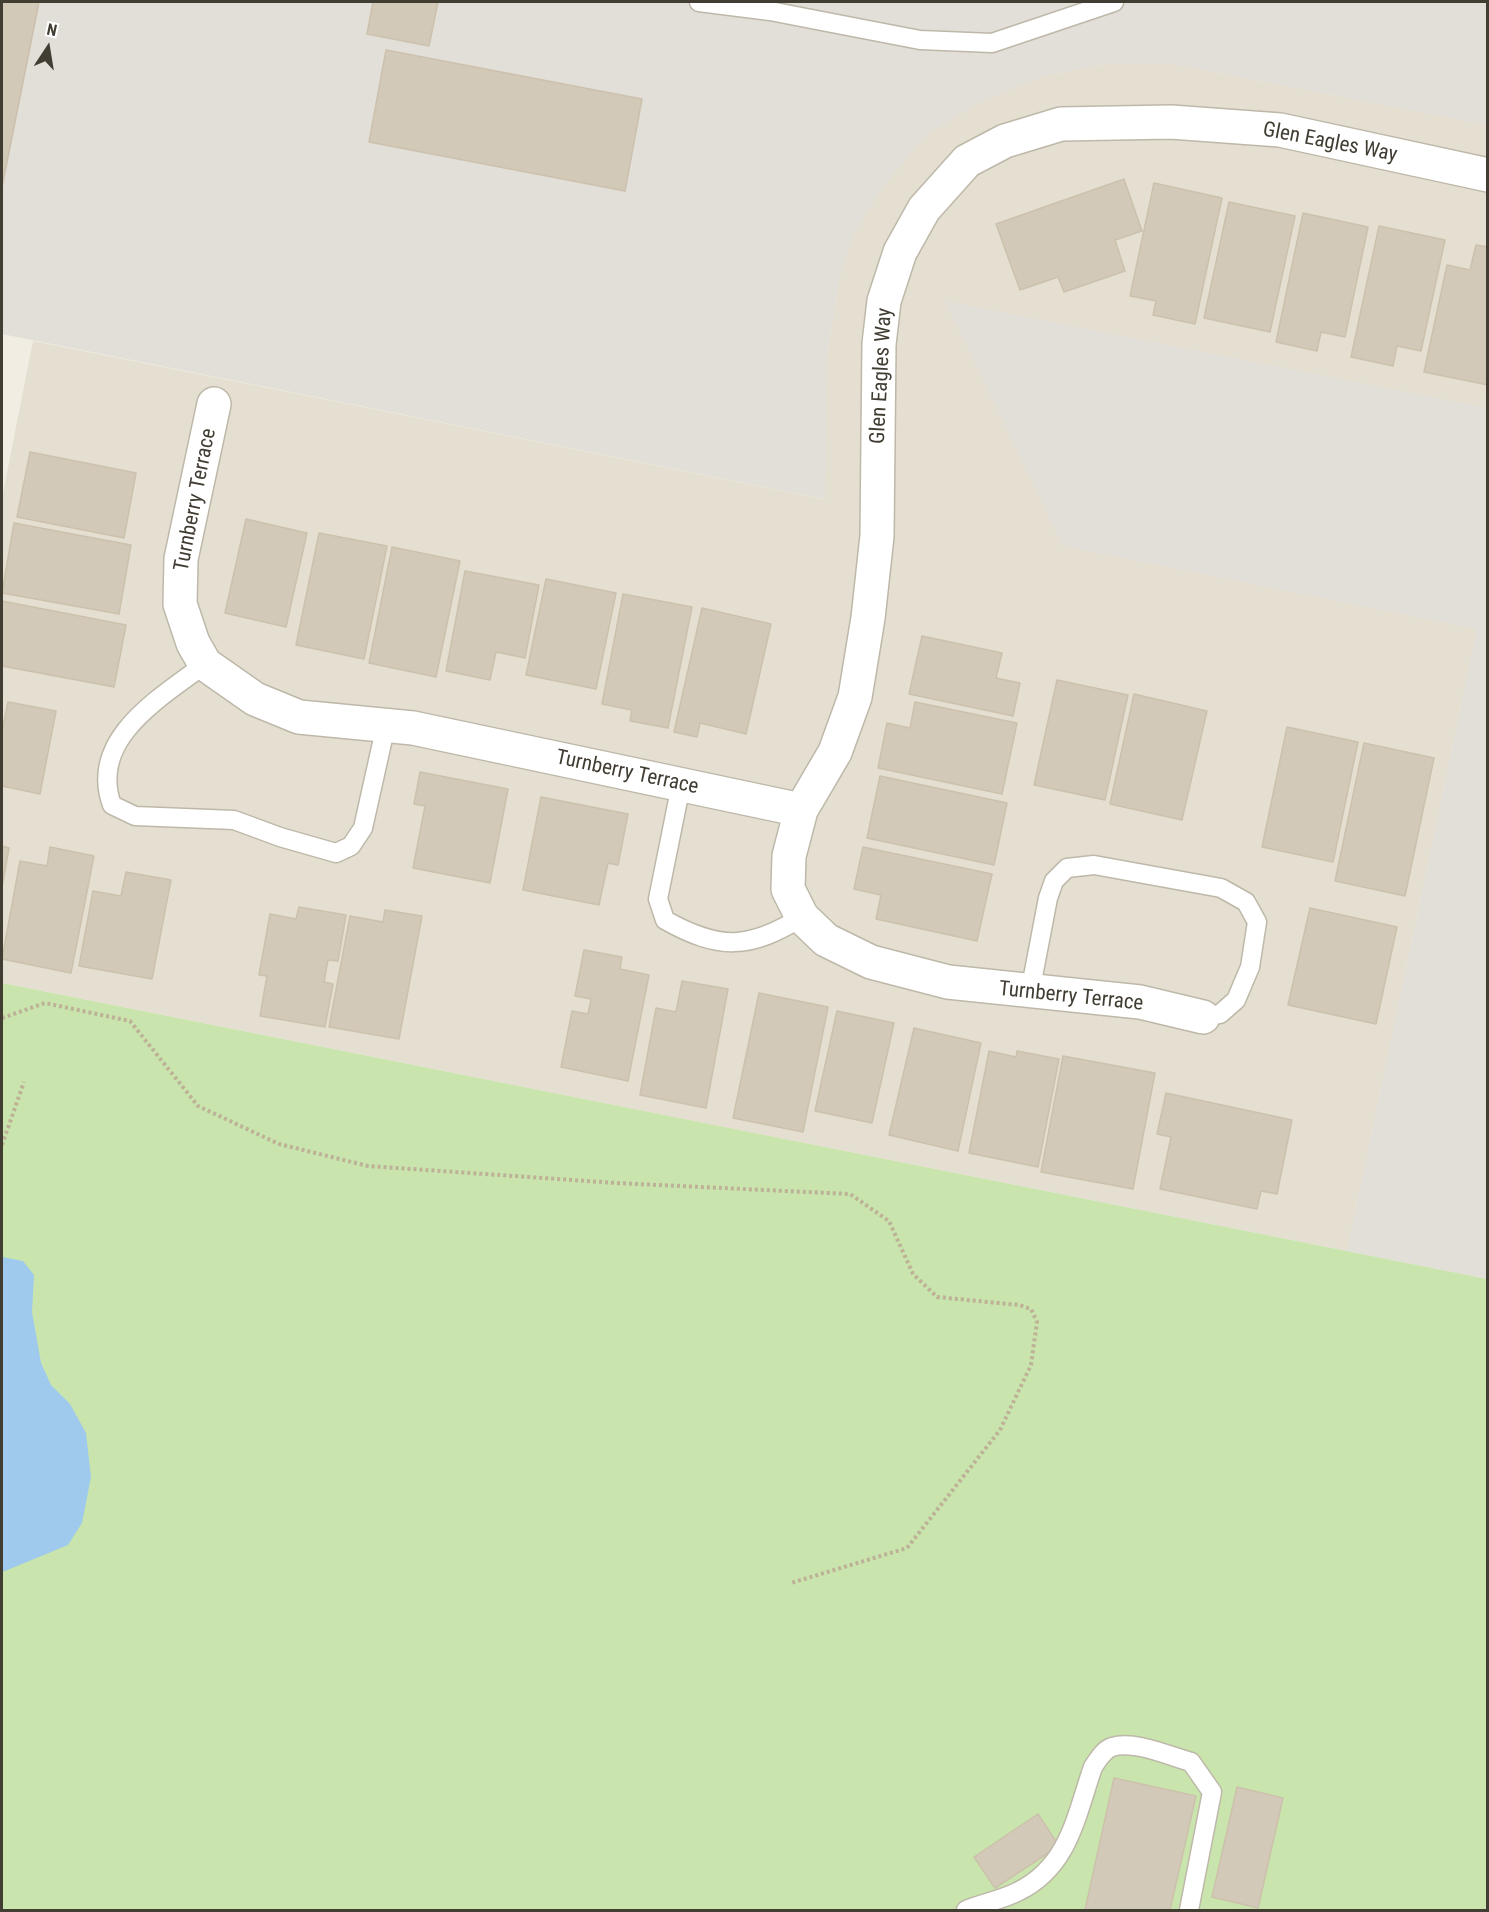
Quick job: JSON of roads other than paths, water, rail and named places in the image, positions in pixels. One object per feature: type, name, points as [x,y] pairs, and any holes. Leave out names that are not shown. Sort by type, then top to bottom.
[{"type":"street","name":"Glen Eagles Way","points":[[801,810],[835,752],[855,697],[868,618],[877,536],[879,344],[885,301],[900,252],[924,209],[967,161],[1005,141],[1061,124],[1171,122],[1280,130],[1488,175]]},
{"type":"street","name":"Turnberry Terrace","points":[[214,404],[181,559],[180,604],[193,643],[205,663],[255,699],[299,717],[413,728],[801,810],[789,856],[788,889],[802,917],[826,940],[870,962],[948,982],[1140,1002],[1203,1017]]},
{"type":"lane","points":[[699,2],[770,11],[920,40],[992,43],[1114,2]]},
{"type":"lane","points":[[205,663],[139,714],[112,751],[105,786],[112,805],[135,816],[234,820],[280,837],[336,853],[351,846],[363,828],[386,725]]},
{"type":"lane","points":[[681,785],[658,899],[665,920],[693,936],[746,943],[774,935],[802,917]]},
{"type":"lane","points":[[1030,992],[1048,898],[1054,881],[1067,868],[1094,865],[1221,888],[1246,902],[1257,922],[1250,968],[1236,1000],[1220,1014],[1203,1017]]},
{"type":"lane","points":[[966,1911],[1020,1891],[1049,1871],[1064,1851],[1093,1767],[1100,1755],[1111,1747],[1130,1746],[1191,1762],[1212,1791],[1189,1911]]},
{"type":"water","points":[[2,1257],[23,1261],[34,1275],[32,1312],[41,1363],[51,1385],[70,1404],[86,1433],[91,1477],[82,1523],[68,1545],[5,1571],[2,1571]]}]
